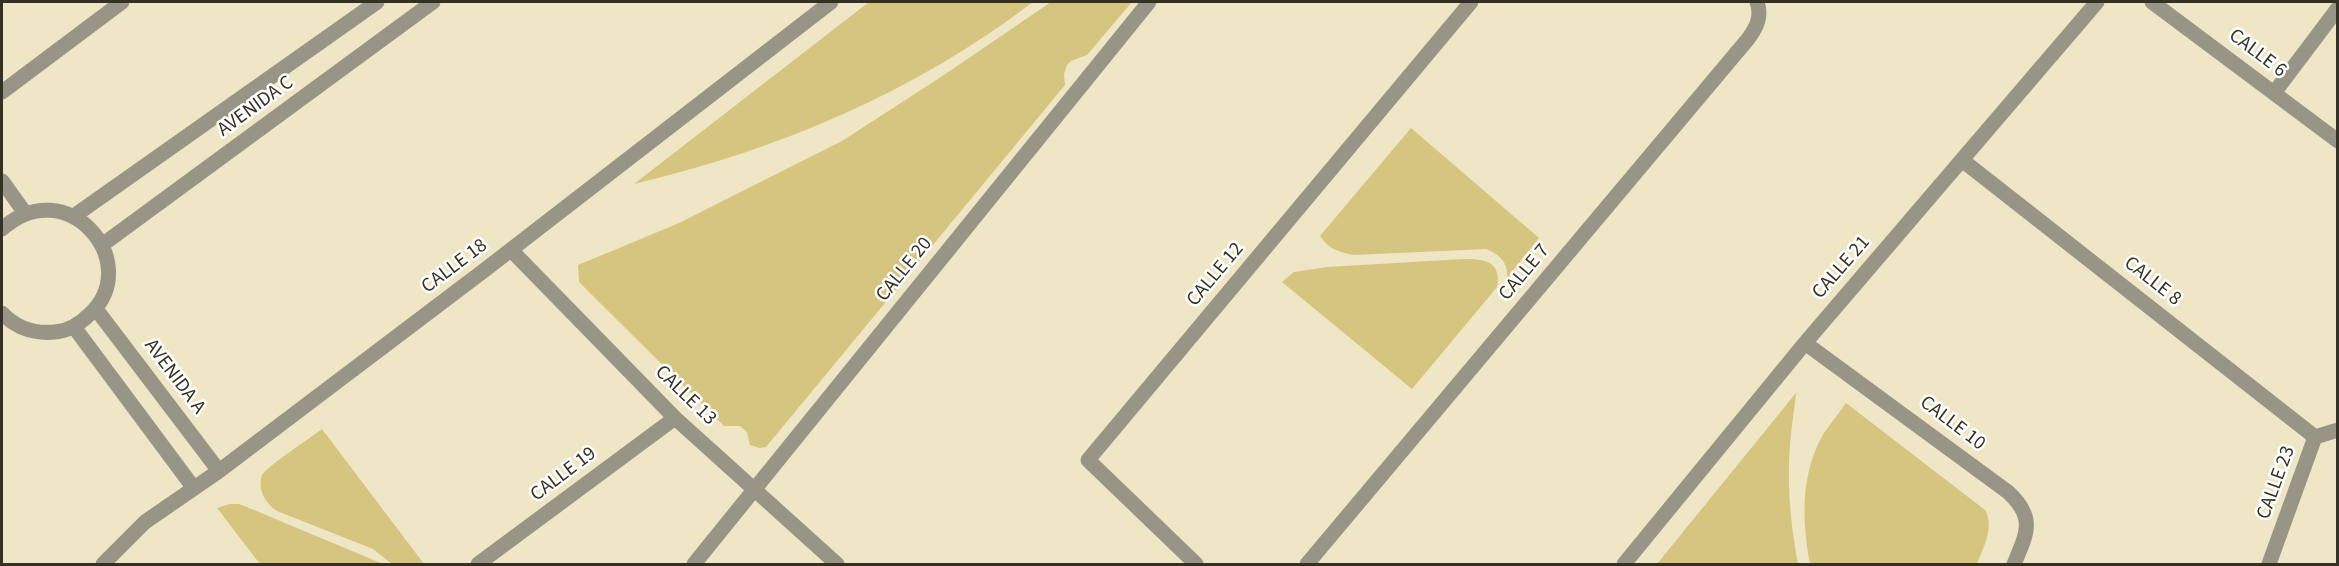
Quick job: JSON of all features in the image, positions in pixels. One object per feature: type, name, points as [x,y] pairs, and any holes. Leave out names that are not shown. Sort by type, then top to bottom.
[{"type":"street","points":[[2,92],[122,2]]},
{"type":"street","name":"AVENIDA C","points":[[74,216],[377,2]]},
{"type":"street","name":"AVENIDA C","points":[[102,245],[434,2]]},
{"type":"street","name":"CALLE 18","points":[[103,564],[145,522],[219,471],[511,250],[831,2]]},
{"type":"street","name":"CALLE 20","points":[[694,564],[1149,2]]},
{"type":"street","name":"CALLE 12","points":[[1196,564],[1088,460],[1472,2]]},
{"type":"street","name":"CALLE 7","points":[[1307,564],[1748,39],[1759,18],[1757,2]]},
{"type":"street","name":"CALLE 21","points":[[1624,564],[1805,342],[2097,2]]},
{"type":"street","name":"CALLE 6","points":[[2152,2],[2337,141]]},
{"type":"street","points":[[2274,93],[2337,8]]},
{"type":"street","name":"CALLE 8","points":[[1962,160],[2315,437]]},
{"type":"street","points":[[2,181],[25,213]]},
{"type":"street","points":[[2,229],[25,213],[41,210],[58,211],[74,216],[90,228],[102,245],[107,261],[108,278],[104,294],[96,309],[74,327],[58,332],[41,333],[4,320]]},
{"type":"street","name":"CALLE 13","points":[[511,250],[675,418],[837,564]]},
{"type":"street","name":"AVENIDA A","points":[[96,309],[219,471]]},
{"type":"street","points":[[74,327],[193,488]]},
{"type":"street","name":"CALLE 10","points":[[1805,342],[1999,485],[2019,503],[2026,513],[2026,529],[2014,564]]},
{"type":"street","name":"CALLE 19","points":[[478,564],[675,418]]},
{"type":"street","name":"CALLE 23","points":[[2269,564],[2315,437],[2337,429]]},
{"type":"shaded area","points":[[869,2],[1033,2],[941,64],[843,114],[740,154],[634,184]]},
{"type":"shaded area","points":[[1051,2],[1132,2],[1087,55],[1067,65],[1064,74],[1065,85],[766,447],[750,445],[747,432],[740,426],[724,426],[579,282],[578,265],[677,224],[842,141]]},
{"type":"shaded area","points":[[1411,128],[1539,238],[1507,278],[1505,264],[1486,249],[1353,255],[1334,249],[1320,236]]},
{"type":"shaded area","points":[[1464,259],[1490,263],[1497,272],[1497,287],[1412,389],[1282,282],[1294,272],[1327,267]]},
{"type":"shaded area","points":[[1796,393],[1791,429],[1789,483],[1798,564],[1657,564]]},
{"type":"shaded area","points":[[1846,403],[1985,510],[1989,523],[1988,530],[1977,564],[1810,564],[1805,531],[1807,481],[1816,449],[1824,433]]},
{"type":"shaded area","points":[[322,429],[424,564],[392,564],[373,549],[277,511],[269,504],[262,491],[262,475]]},
{"type":"shaded area","points":[[239,504],[383,564],[260,564],[217,508]]}]
